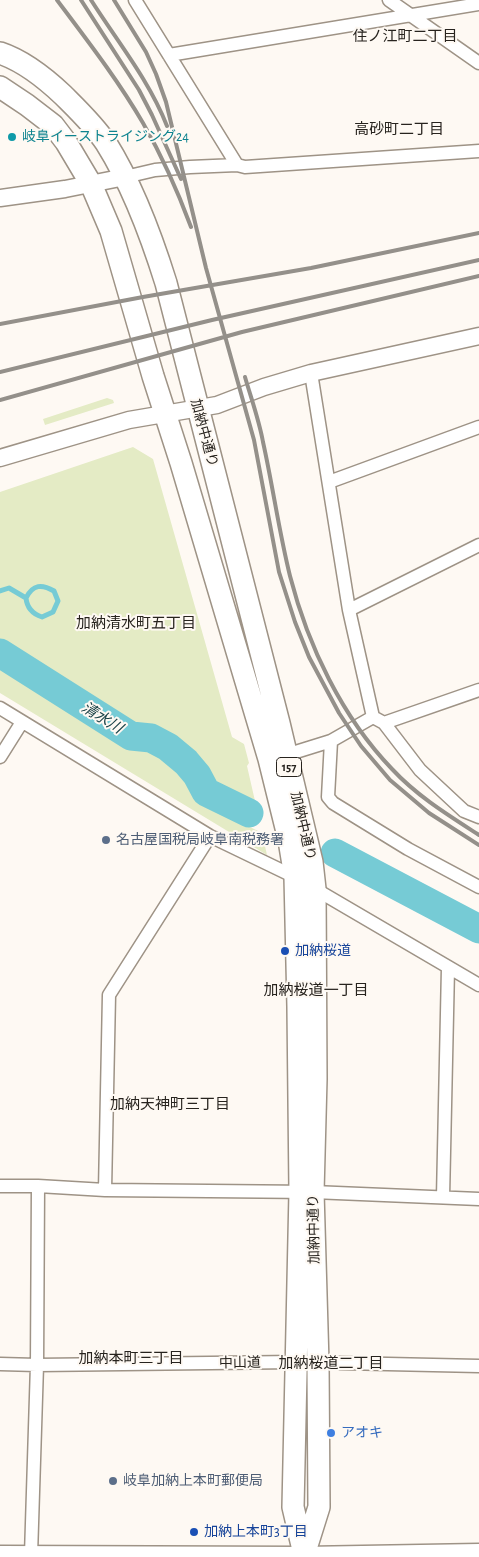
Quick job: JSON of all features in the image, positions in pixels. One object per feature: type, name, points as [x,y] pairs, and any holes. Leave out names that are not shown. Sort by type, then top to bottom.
[{"type":"highway","name":"加納中通り","points":[[0,53],[14,58],[51,83],[94,126],[125,177],[144,221],[157,257],[198,409],[279,722],[312,862],[315,889],[316,1079],[306,1192],[296,1362],[293,1507],[304,1556]]},
{"type":"highway","name":"加納中通り","points":[[0,87],[27,104],[53,125],[72,150],[91,184],[115,241],[153,376],[181,463],[269,759],[289,840],[295,877],[298,1007],[306,1192],[318,1362],[319,1507],[304,1556]]},
{"type":"street","points":[[135,0],[236,165]]},
{"type":"street","points":[[389,0],[479,63]]},
{"type":"street","points":[[169,56],[479,4]]},
{"type":"street","points":[[0,198],[91,184],[155,170],[236,165],[245,167],[479,151]]},
{"type":"street","points":[[0,458],[129,420],[217,405],[264,387],[311,373],[479,336]]},
{"type":"street","points":[[311,373],[349,610],[378,720],[420,770],[464,811],[479,817]]},
{"type":"street","points":[[329,482],[479,427]]},
{"type":"street","points":[[349,610],[479,545]]},
{"type":"street","points":[[286,755],[331,741],[378,720],[479,690]]},
{"type":"street","points":[[0,708],[210,836],[295,877]]},
{"type":"street","points":[[0,757],[22,722]]},
{"type":"street","points":[[331,741],[328,798],[333,803],[408,849],[479,887]]},
{"type":"street","points":[[105,1190],[109,995],[210,836]]},
{"type":"street","points":[[315,889],[479,985]]},
{"type":"street","points":[[443,1197],[448,968]]},
{"type":"street","points":[[0,1186],[105,1190],[306,1192],[479,1199]]},
{"type":"street","points":[[31,1554],[37,1365],[38,1186]]},
{"type":"street","name":"中山道","points":[[0,1364],[318,1362],[479,1366]]},
{"type":"street","points":[[0,1554],[304,1556],[479,1552]]},
{"type":"green space","points":[[107,398],[113,400],[114,403],[45,425],[43,419]]},
{"type":"green space","points":[[133,447],[153,459],[232,737],[244,744],[249,763],[247,766],[255,801],[244,824],[262,833],[267,855],[0,693],[0,492]]},
{"type":"waterway","points":[[0,591],[9,588],[26,598],[32,590],[42,586],[54,591],[58,601],[53,612],[42,617],[31,610],[26,598]]},
{"type":"waterway","name":"清水川","points":[[0,653],[131,736],[151,738],[168,747],[186,762],[197,775],[206,792],[249,813]]},
{"type":"waterway","name":"清水川","points":[[335,853],[479,929]]},
{"type":"railway","points":[[57,0],[113,76],[143,123],[157,148],[191,227]]},
{"type":"railway","points":[[81,0],[139,90],[181,179]]},
{"type":"railway","points":[[91,0],[142,77],[167,126]]},
{"type":"railway","points":[[114,0],[146,52],[166,102],[206,268],[254,440],[279,572],[295,622],[309,657],[339,713],[361,746],[390,780],[429,813],[479,845]]},
{"type":"railway","points":[[0,324],[311,268],[479,233]]},
{"type":"railway","points":[[0,372],[212,320],[479,260]]},
{"type":"railway","points":[[0,400],[242,332],[479,276]]},
{"type":"railway","points":[[245,377],[261,434],[290,576],[306,628],[329,679],[342,704],[358,727],[392,769],[422,796],[479,835]]},
{"type":"place","name":"岐阜イーストライジング24","points":[[12,137]]},
{"type":"place","name":"名古屋国税局岐阜南税務署","points":[[106,840]]},
{"type":"place","name":"加納桜道","points":[[285,951]]},
{"type":"place","name":"アオキ","points":[[331,1433]]},
{"type":"place","name":"岐阜加納上本町郵便局","points":[[113,1481]]},
{"type":"place","name":"加納上本町3丁目","points":[[194,1532]]},
{"type":"district","name":"住ノ江町二丁目","points":[[405,36]]},
{"type":"district","name":"高砂町二丁目","points":[[399,129]]},
{"type":"district","name":"加納清水町五丁目","points":[[136,623]]},
{"type":"district","name":"加納桜道一丁目","points":[[316,990]]},
{"type":"district","name":"加納天神町三丁目","points":[[170,1104]]},
{"type":"district","name":"加納本町三丁目","points":[[131,1358]]},
{"type":"district","name":"加納桜道二丁目","points":[[331,1363]]}]
